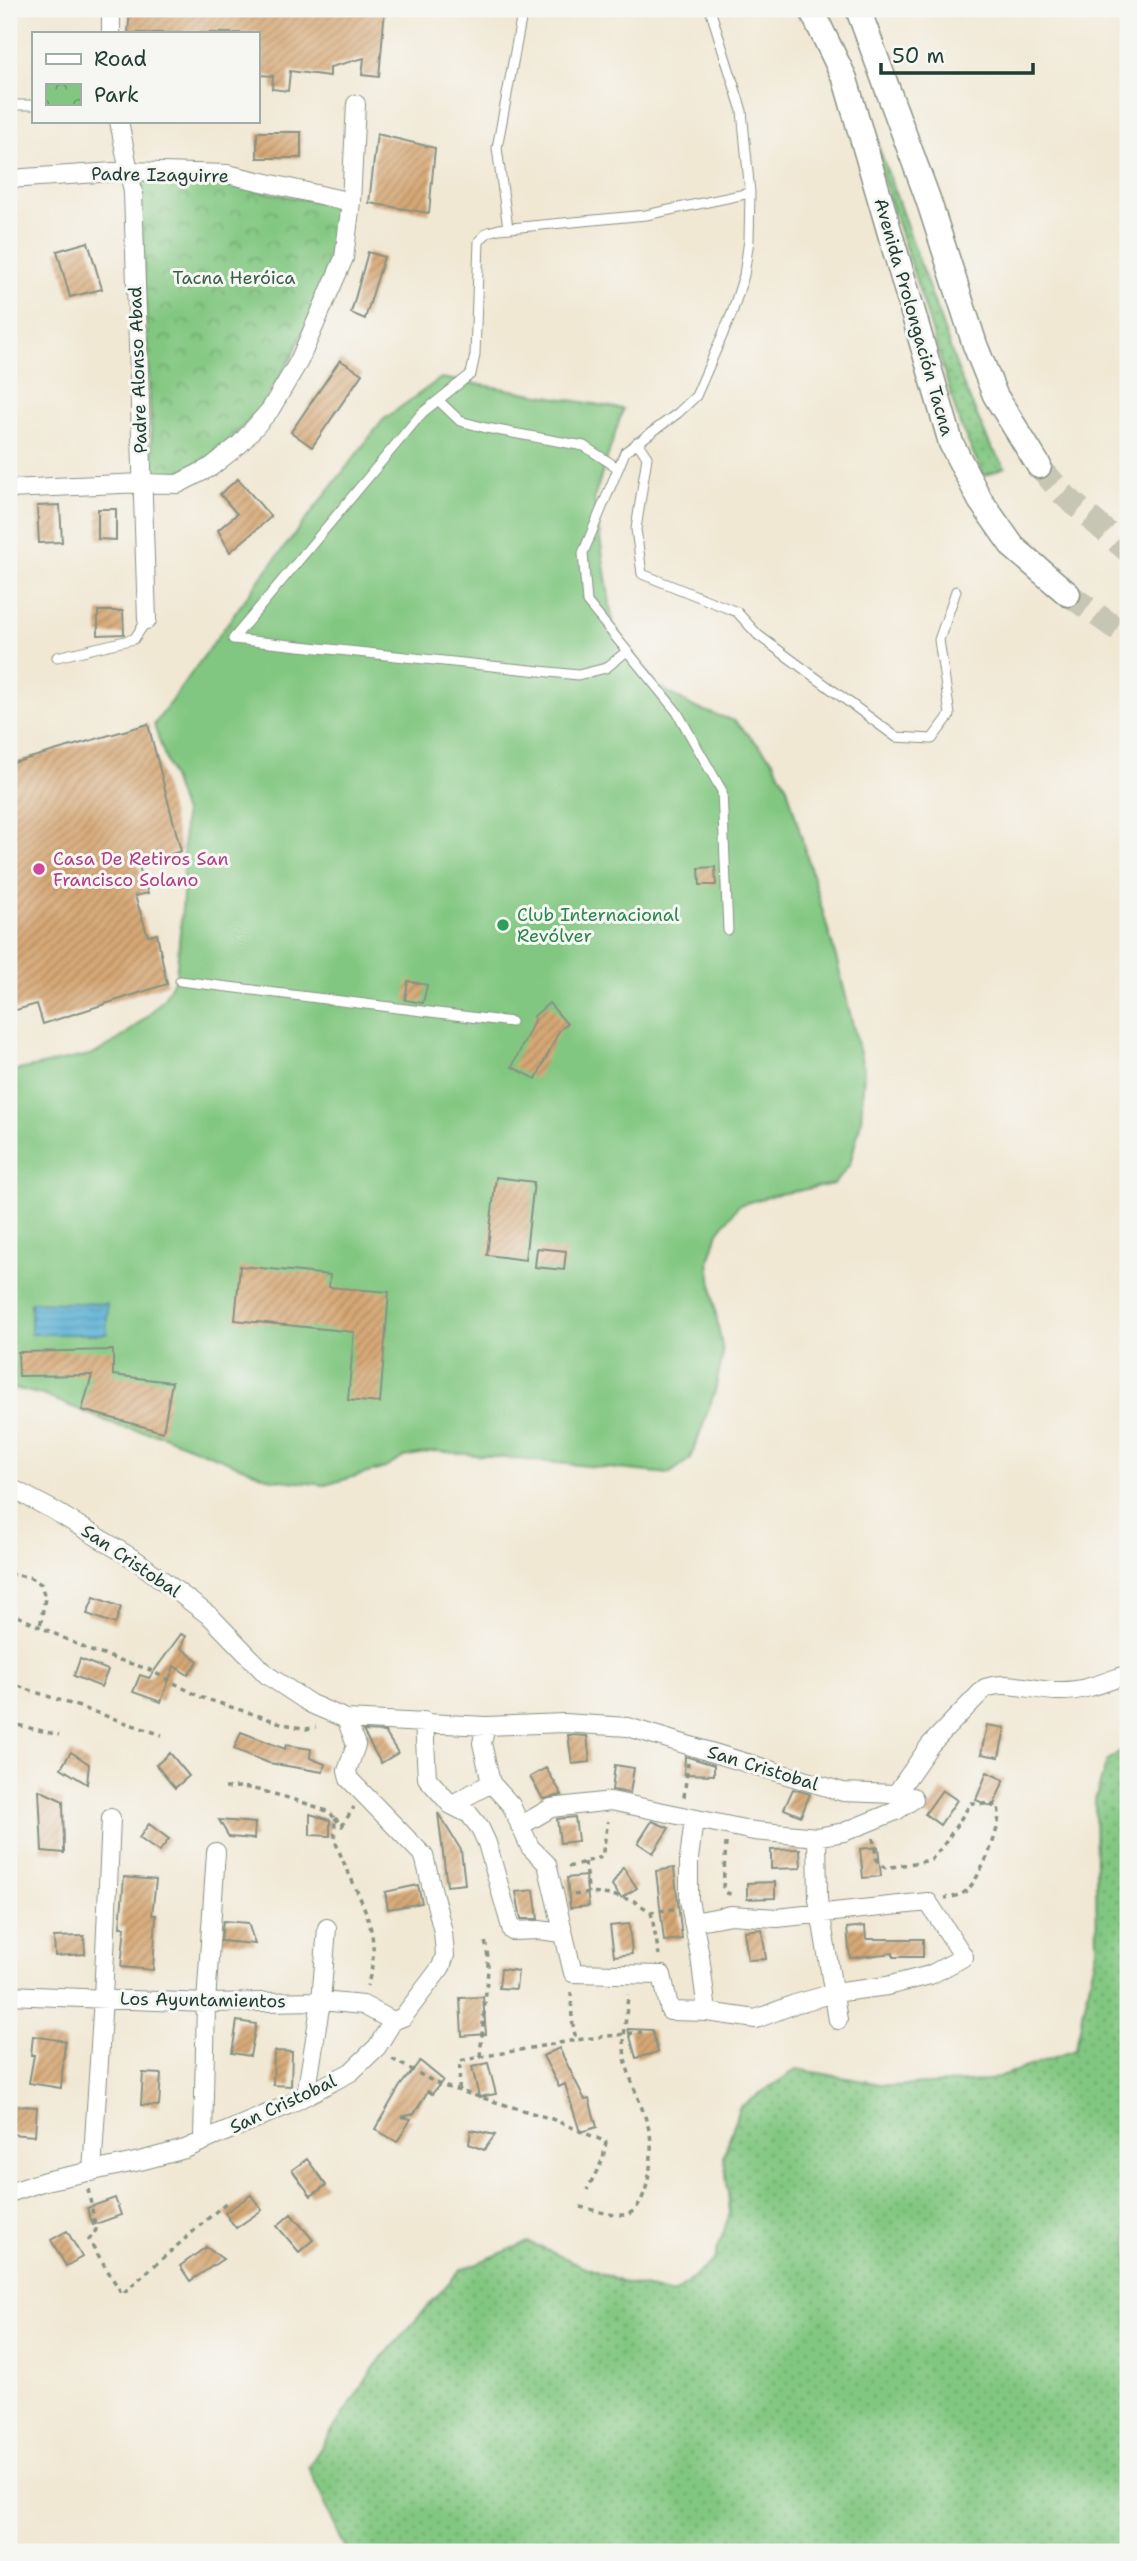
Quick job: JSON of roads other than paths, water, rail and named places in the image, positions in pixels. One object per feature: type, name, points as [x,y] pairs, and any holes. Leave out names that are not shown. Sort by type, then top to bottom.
[{"type":"main road","name":"Avenida Prolongación Tacna","points":[[811,9],[845,79],[951,443],[980,500],[1013,547],[1068,594]]},
{"type":"main road","points":[[858,9],[928,199],[975,345],[995,395],[1039,466]]},
{"type":"street","points":[[111,9],[111,32]]},
{"type":"street","points":[[9,489],[142,482],[178,484],[211,467],[240,444],[270,410],[299,361],[344,258],[351,202],[356,104]]},
{"type":"street","name":"Padre Alonso Abad","points":[[119,122],[133,192],[147,620]]},
{"type":"street","name":"Padre Izaguirre","points":[[9,179],[128,171],[227,174],[351,202]]},
{"type":"street","name":"San Cristobal","points":[[9,1487],[53,1510],[137,1561],[211,1617],[267,1675],[311,1704],[346,1719],[486,1726],[564,1723],[628,1727],[843,1792],[896,1794]]},
{"type":"street","points":[[520,1826],[551,1808],[611,1801],[738,1828],[817,1837],[844,1832],[897,1811],[914,1799],[896,1794],[930,1745],[985,1688],[997,1684],[1079,1691],[1128,1674]]},
{"type":"street","name":"San Cristobal","points":[[9,2193],[45,2181],[185,2149],[351,2072],[374,2050],[393,2021],[403,2017],[441,1967],[444,1955],[443,1932],[425,1856],[349,1779],[347,1771],[356,1745],[346,1719]]},
{"type":"street","points":[[424,1721],[427,1778],[451,1805],[468,1814],[481,1828],[512,1931],[562,1933]]},
{"type":"street","points":[[486,1726],[482,1743],[491,1783],[511,1805],[530,1847],[547,1864],[573,1973],[662,1975],[670,2011],[707,2012],[757,2019],[794,2004],[834,1993],[887,1986],[930,1975],[964,1957],[928,1902],[777,1918],[691,1914]]},
{"type":"street","points":[[451,1805],[491,1783]]},
{"type":"street","points":[[688,1817],[691,1914],[701,1956],[707,2012]]},
{"type":"street","points":[[88,2173],[103,1998],[111,1818]]},
{"type":"street","points":[[817,1837],[818,1899],[838,2020]]},
{"type":"street","points":[[203,2140],[206,2003],[216,1852]]},
{"type":"street","points":[[306,2095],[321,2001],[327,1928]]},
{"type":"street","name":"Los Ayuntamientos","points":[[9,1995],[206,2003],[321,2001],[361,2005],[393,2021]]},
{"type":"lane","points":[[508,228],[497,148],[523,9]]},
{"type":"lane","points":[[710,9],[742,111],[750,193],[749,240],[744,275],[732,313],[696,396],[678,413],[625,452],[583,553],[587,603],[677,712],[722,790],[728,930]]},
{"type":"lane","points":[[9,105],[32,105]]},
{"type":"lane","points":[[628,651],[606,668],[578,675],[233,639],[422,413],[471,374],[475,355],[478,242],[488,232],[646,215],[750,193]]},
{"type":"lane","points":[[438,400],[460,421],[584,446],[618,468]]},
{"type":"lane","points":[[637,442],[647,457],[636,529],[642,574],[737,612],[758,635],[896,737],[932,739],[950,715],[939,640],[956,591]]},
{"type":"lane","points":[[57,657],[134,639],[147,620]]},
{"type":"lane","points":[[180,981],[511,1022]]},
{"type":"water","points":[[31,1302],[107,1304],[107,1334],[31,1334]]},
{"type":"tunnel","points":[[1039,466],[1063,494],[1128,551]]},
{"type":"tunnel","points":[[1068,594],[1128,634]]},
{"type":"place","name":"Casa De Retiros San Francisco Solano","points":[[39,869]]},
{"type":"place","name":"Club Internacional Revólver","points":[[503,925]]},
{"type":"park label","name":"Tacna Heróica","points":[[234,278]]}]
